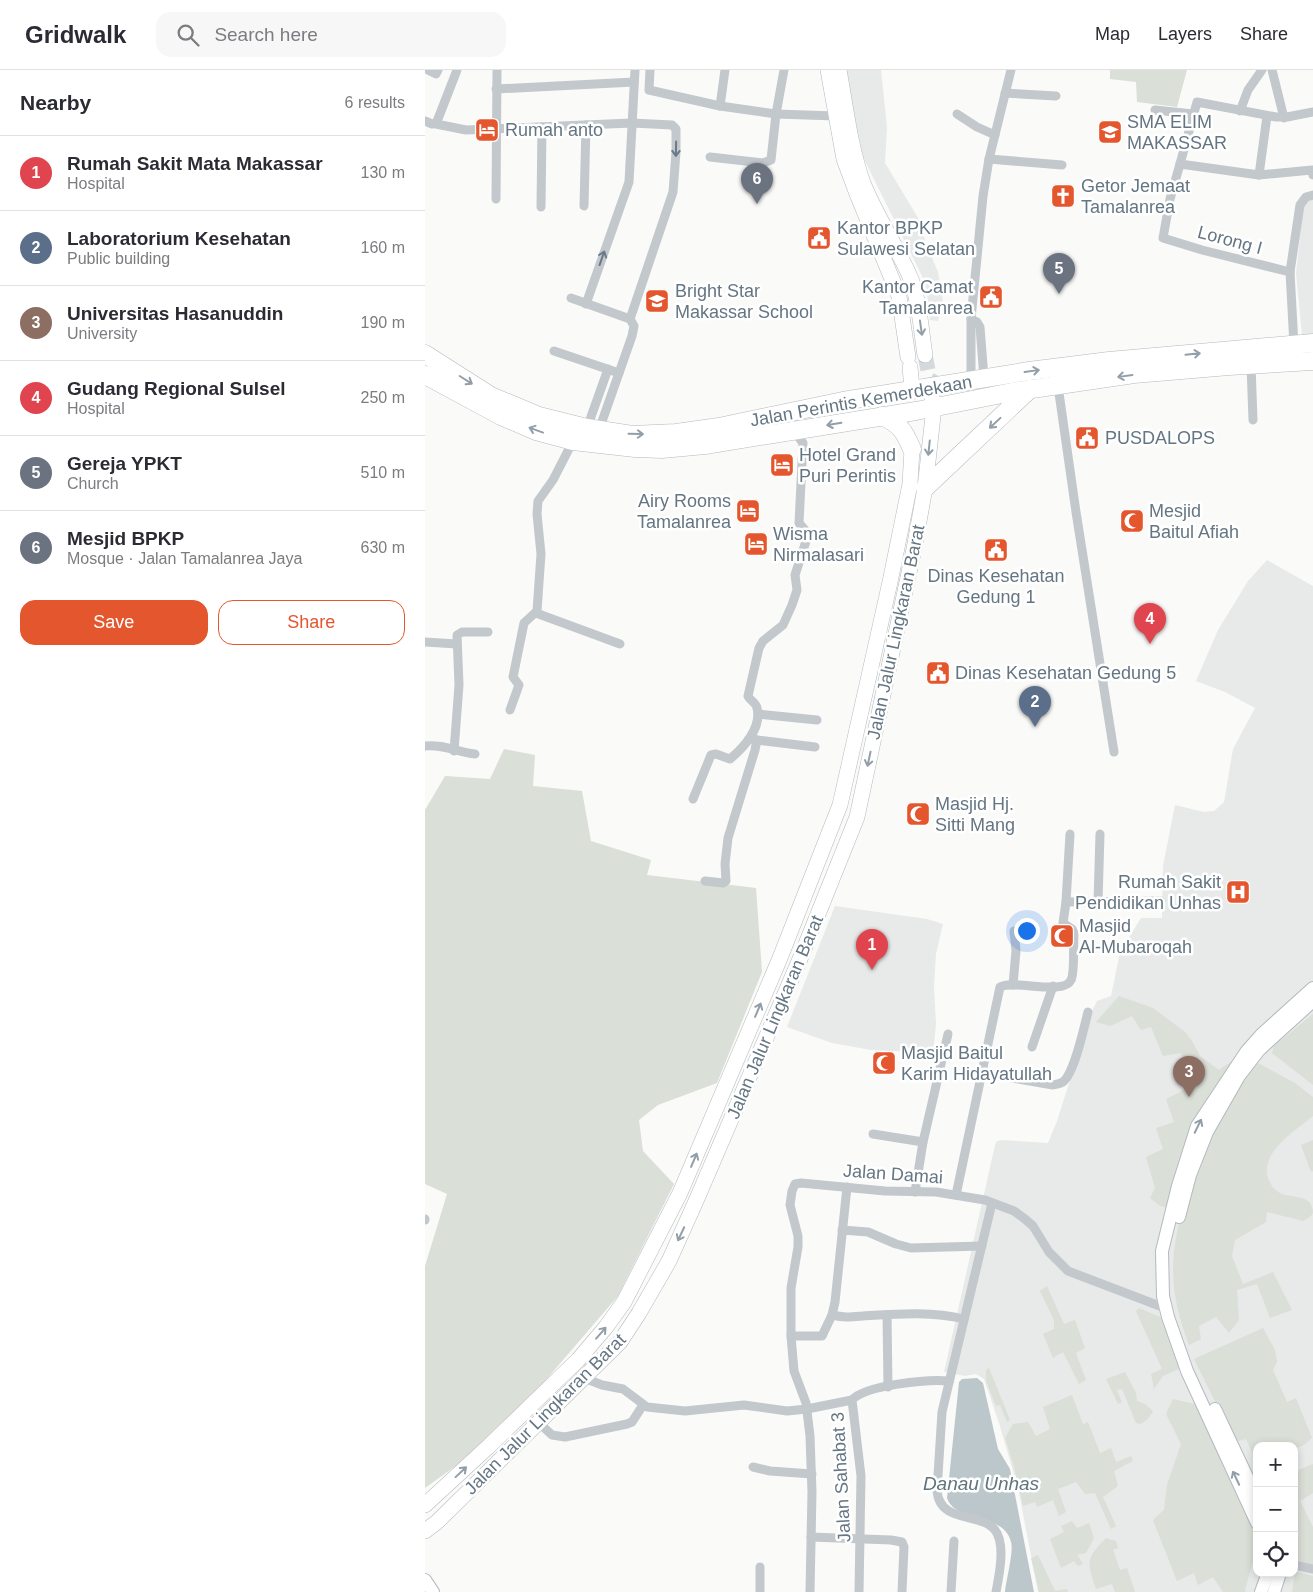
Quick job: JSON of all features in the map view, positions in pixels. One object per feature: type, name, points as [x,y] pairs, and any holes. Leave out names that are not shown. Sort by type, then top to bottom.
[{"type":"highway","name":"Jalan Perintis Kemerdekaan","points":[[425,354],[491,396],[539,416],[593,429],[632,435],[676,433],[719,427],[843,401],[913,389],[1109,361],[1313,343]]},
{"type":"highway","name":"Jalan Perintis Kemerdekaan","points":[[425,376],[501,416],[536,431],[573,441],[662,449],[705,445],[1133,374],[1313,361]]},
{"type":"highway","points":[[935,386],[939,406]]},
{"type":"highway","points":[[913,389],[916,411]]},
{"type":"highway","points":[[925,488],[1030,390]]},
{"type":"highway","points":[[882,416],[903,430],[913,449]]},
{"type":"main road","points":[[828,70],[836,116],[849,156],[857,194],[899,296],[913,389]]},
{"type":"main road","points":[[839,70],[846,116],[849,156],[911,280],[916,298],[925,354]]},
{"type":"main road","name":"Jalan Jalur Lingkaran Barat","points":[[425,1531],[437,1522],[620,1342],[669,1261],[800,959],[857,817],[911,565],[939,406]]},
{"type":"main road","name":"Jalan Jalur Lingkaran Barat","points":[[425,1505],[564,1373],[606,1327],[624,1302],[680,1193],[780,958],[840,805],[890,582],[910,484],[913,449]]},
{"type":"main road","points":[[680,1193],[696,1201]]},
{"type":"street","points":[[457,70],[436,124],[466,130],[632,123],[673,126],[676,129],[673,192],[630,319]]},
{"type":"street","points":[[496,199],[497,70]]},
{"type":"street","points":[[586,304],[629,182],[635,70]]},
{"type":"street","points":[[650,70],[649,90],[720,106],[776,114],[836,116]]},
{"type":"street","points":[[720,106],[725,70]]},
{"type":"street","points":[[710,158],[763,163],[770,161],[772,158],[776,114],[784,70]]},
{"type":"street","points":[[977,379],[979,325],[971,319],[983,196],[989,159],[1011,70]]},
{"type":"street","points":[[1240,111],[1248,90],[1262,70]]},
{"type":"street","points":[[1272,70],[1284,118]]},
{"type":"street","points":[[497,89],[635,82]]},
{"type":"street","points":[[1005,94],[1056,96]]},
{"type":"street","points":[[1313,112],[1284,118],[1197,102],[1179,164],[1259,175],[1313,172]]},
{"type":"street","points":[[1155,110],[1193,114]]},
{"type":"street","points":[[957,114],[977,127],[995,135]]},
{"type":"street","points":[[1259,175],[1267,116]]},
{"type":"street","points":[[584,206],[586,125]]},
{"type":"street","points":[[541,207],[542,127]]},
{"type":"street","points":[[989,159],[1062,165]]},
{"type":"street","name":"Lorong I","points":[[1179,164],[1163,238],[1290,272]]},
{"type":"street","points":[[1294,345],[1290,272],[1300,205],[1306,197],[1313,195]]},
{"type":"street","points":[[571,298],[630,319],[634,326],[633,336],[619,373],[593,429]]},
{"type":"street","points":[[554,351],[619,373]]},
{"type":"street","points":[[1251,366],[1253,420]]},
{"type":"street","points":[[593,429],[608,369]]},
{"type":"street","points":[[1058,386],[1114,752]]},
{"type":"street","points":[[705,881],[723,883],[726,880],[725,864],[728,838],[754,757],[753,739],[758,714],[757,705],[748,696],[759,648],[763,642],[782,627],[797,590],[795,575],[807,538],[805,530],[799,522],[803,443],[793,430]]},
{"type":"street","points":[[510,710],[519,684],[513,678],[525,623],[536,613],[541,566],[537,514],[538,501],[553,480],[573,441]]},
{"type":"street","points":[[536,613],[620,644]]},
{"type":"street","points":[[454,751],[459,685],[457,635],[462,632],[488,632]]},
{"type":"street","points":[[425,642],[457,644]]},
{"type":"street","points":[[758,714],[817,720]]},
{"type":"street","points":[[693,799],[711,755],[716,754],[730,759],[753,739],[815,748]]},
{"type":"street","points":[[425,746],[445,746],[454,751],[475,754]]},
{"type":"street","points":[[956,1195],[983,1073],[999,988],[1008,985],[1053,986],[1067,984],[1072,978],[1074,932],[1063,923],[1070,834]]},
{"type":"street","points":[[1098,902],[1100,834]]},
{"type":"street","points":[[1066,902],[1161,901]]},
{"type":"street","points":[[1008,985],[1016,951],[1014,931]]},
{"type":"street","points":[[1032,1047],[1053,986]]},
{"type":"street","points":[[1253,1514],[1187,1371],[1177,1332],[1171,1295],[1170,1253],[1190,1175],[1207,1132],[1239,1076],[1259,1050],[1265,1038],[1313,988]]},
{"type":"street","points":[[1253,1490],[1165,1308],[1162,1251],[1178,1186],[1197,1126],[1246,1052],[1313,1001]]},
{"type":"street","points":[[983,1073],[1053,1085],[1063,1082],[1076,1056],[1088,1012]]},
{"type":"street","points":[[915,1192],[923,1142],[948,1034]]},
{"type":"street","points":[[873,1134],[923,1142]]},
{"type":"street","name":"Jalan Damai","points":[[791,1336],[791,1288],[798,1240],[791,1213],[791,1200],[793,1187],[795,1184],[801,1183],[931,1192],[986,1200],[1014,1211],[1025,1219],[1033,1226],[1049,1252],[1068,1271],[1165,1308]]},
{"type":"street","points":[[810,1592],[811,1474],[807,1409],[794,1370],[791,1336],[822,1336],[832,1315],[847,1187]]},
{"type":"street","points":[[986,1200],[982,1246],[940,1425],[938,1498],[946,1510],[988,1525],[995,1531],[999,1545],[1000,1562],[996,1592]]},
{"type":"street","points":[[842,1230],[871,1233],[896,1244],[911,1248],[982,1246]]},
{"type":"street","points":[[832,1315],[852,1318],[863,1316],[942,1314],[964,1319]]},
{"type":"street","points":[[887,1316],[888,1387]]},
{"type":"street","points":[[584,1378],[602,1385],[623,1389],[643,1405],[685,1411],[744,1405],[781,1411],[807,1409],[853,1400]]},
{"type":"street","name":"Jalan Sahabat 3","points":[[859,1592],[861,1540],[860,1462],[853,1400],[858,1394],[888,1387],[927,1380],[949,1381]]},
{"type":"street","points":[[539,1423],[552,1435],[565,1437],[632,1422],[643,1405]]},
{"type":"street","points":[[753,1467],[770,1471],[811,1474]]},
{"type":"street","points":[[811,1537],[896,1541],[903,1543],[902,1592]]},
{"type":"street","points":[[951,1592],[954,1541]]},
{"type":"street","points":[[1298,1566],[1313,1569]]},
{"type":"street","points":[[761,1567],[761,1592]]},
{"type":"street","points":[[1261,1592],[1267,1577]]},
{"type":"street","points":[[1274,1592],[1279,1577]]},
{"type":"street","points":[[425,1580],[433,1592]]},
{"type":"shaded area","points":[[845,70],[881,70],[887,127],[885,163],[921,223],[925,241],[938,272],[943,301],[938,321],[930,320],[926,284],[863,157]]},
{"type":"shaded area","points":[[1110,70],[1187,70],[1177,107],[1137,102],[1136,82],[1110,79]]},
{"type":"shaded area","points":[[1313,199],[1313,335],[1302,335],[1296,273],[1304,201]]},
{"type":"shaded area","points":[[1267,560],[1313,586],[1313,1592],[1038,1592],[1018,1488],[984,1379],[976,1374],[965,1376],[944,1372],[995,1145],[997,1141],[1002,1140],[1048,1143],[1057,1121],[1092,1011],[1097,1001],[1111,996],[1120,952],[1141,918],[1162,918],[1163,866],[1175,805],[1204,812],[1214,811],[1224,802],[1233,749],[1255,708],[1225,692],[1196,681],[1218,630],[1248,581]]},
{"type":"shaded area","points":[[504,749],[535,755],[533,786],[582,791],[591,841],[651,860],[647,875],[756,888],[762,972],[717,1083],[658,1105],[639,1120],[643,1151],[674,1184],[618,1296],[539,1388],[457,1465],[425,1488],[425,1266],[447,1194],[425,1184],[425,810],[445,776],[490,779]]},
{"type":"shaded area","points":[[835,906],[927,919],[943,924],[936,954],[934,986],[936,1024],[933,1053],[871,1050],[832,1043],[787,1027]]},
{"type":"shaded area","points":[[1119,996],[1153,1008],[1185,1032],[1200,1056],[1219,1070],[1238,1057],[1176,1210],[1160,1206],[1150,1198],[1155,1188],[1146,1157],[1163,1149],[1156,1128],[1174,1122],[1166,1099],[1194,1085],[1181,1053],[1163,1056],[1151,1027],[1141,1030],[1132,1016],[1110,1026],[1096,1022]]},
{"type":"shaded area","points":[[1313,1014],[1313,1085],[1272,1053],[1274,1046]]},
{"type":"shaded area","points":[[1258,1063],[1295,1083],[1313,1097],[1313,1116],[1281,1143],[1269,1159],[1267,1168],[1268,1178],[1274,1189],[1285,1195],[1305,1199],[1312,1207],[1313,1213],[1303,1221],[1267,1212],[1266,1222],[1235,1240],[1232,1256],[1243,1284],[1273,1272],[1292,1310],[1270,1318],[1257,1284],[1237,1290],[1239,1320],[1229,1333],[1216,1317],[1199,1326],[1201,1339],[1189,1345],[1177,1307],[1173,1278],[1179,1221],[1194,1174],[1213,1129],[1245,1074]]},
{"type":"shaded area","points":[[1313,1140],[1313,1171],[1311,1172],[1301,1145]]},
{"type":"shaded area","points":[[1047,1286],[1064,1324],[1075,1320],[1085,1348],[1076,1353],[1086,1380],[1079,1384],[1063,1352],[1053,1358],[1043,1334],[1054,1329],[1054,1320],[1040,1291]]},
{"type":"shaded area","points":[[1139,1308],[1165,1319],[1179,1369],[1163,1376],[1154,1389],[1151,1374],[1162,1369],[1136,1311]]},
{"type":"shaded area","points":[[1263,1328],[1275,1350],[1277,1362],[1273,1370],[1287,1402],[1296,1398],[1312,1438],[1298,1447],[1298,1442],[1253,1442],[1253,1454],[1246,1439],[1235,1442],[1194,1359]]},
{"type":"shaded area","points":[[989,1368],[1010,1420],[1007,1422],[1000,1405],[996,1406],[986,1381],[986,1370]]},
{"type":"shaded area","points":[[1125,1372],[1136,1393],[1137,1401],[1145,1404],[1153,1411],[1148,1419],[1141,1424],[1136,1423],[1122,1389],[1117,1390],[1122,1402],[1118,1404],[1106,1379]]},
{"type":"shaded area","points":[[1072,1395],[1083,1424],[1088,1422],[1100,1453],[1111,1448],[1116,1462],[1131,1456],[1133,1461],[1114,1471],[1118,1486],[1103,1497],[1116,1526],[1111,1529],[1095,1493],[1085,1494],[1076,1482],[1058,1489],[1066,1512],[1059,1516],[1053,1500],[1037,1507],[1035,1502],[1023,1506],[1005,1438],[1013,1424],[1028,1422],[1036,1436],[1050,1429],[1043,1407]]},
{"type":"shaded area","points":[[1173,1399],[1199,1405],[1253,1520],[1253,1561],[1246,1592],[1223,1592],[1213,1577],[1198,1585],[1194,1573],[1177,1581],[1153,1520],[1164,1510],[1167,1485],[1181,1444],[1166,1414]]},
{"type":"shaded area","points":[[1313,1464],[1313,1493],[1300,1501],[1313,1527],[1313,1570],[1298,1564],[1298,1470]]},
{"type":"shaded area","points":[[1072,1521],[1077,1528],[1089,1523],[1094,1538],[1086,1553],[1077,1555],[1083,1564],[1078,1566],[1074,1561],[1061,1568],[1050,1539],[1064,1532],[1061,1526]]},
{"type":"shaded area","points":[[1106,1538],[1116,1541],[1118,1548],[1113,1550],[1120,1570],[1127,1568],[1135,1592],[1115,1592],[1112,1584],[1096,1589],[1090,1561],[1094,1551]]},
{"type":"shaded area","points":[[1038,1555],[1055,1591],[1067,1589],[1068,1592],[1039,1592],[1031,1558]]},
{"type":"shaded area","points":[[1298,1572],[1313,1576],[1313,1592],[1292,1592],[1294,1577],[1298,1577]]},
{"type":"water","name":"Danau Unhas","points":[[977,1378],[983,1383],[998,1449],[1010,1469],[1034,1592],[1005,1592],[1012,1546],[1007,1533],[999,1526],[960,1512],[952,1506],[947,1498],[959,1382],[962,1379]]},
{"type":"tunnel","points":[[925,355],[930,380],[940,385]]},
{"type":"place","name":"Rumah anto","points":[[487,130]]},
{"type":"place","name":"SMA ELIM MAKASSAR","points":[[1110,132]]},
{"type":"place","name":"Getor Jemaat Tamalanrea","points":[[1063,196]]},
{"type":"place","name":"Mesjid BPKP","points":[[757,204]]},
{"type":"place","name":"Kantor BPKP Sulawesi Selatan","points":[[819,238]]},
{"type":"place","name":"Gereja YPKT","points":[[1059,294]]},
{"type":"place","name":"Kantor Camat Tamalanrea","points":[[991,297]]},
{"type":"place","name":"Bright Star Makassar School","points":[[657,301]]},
{"type":"place","name":"PUSDALOPS","points":[[1087,438]]},
{"type":"place","name":"Hotel Grand Puri Perintis","points":[[782,465]]},
{"type":"place","name":"Airy Rooms Tamalanrea","points":[[748,511]]},
{"type":"place","name":"Mesjid Baitul Afiah","points":[[1132,521]]},
{"type":"place","name":"Wisma Nirmalasari","points":[[756,544]]},
{"type":"place","name":"Dinas Kesehatan Gedung 1","points":[[996,550]]},
{"type":"place","name":"Gudang Regional Sulsel","points":[[1150,644]]},
{"type":"place","name":"Dinas Kesehatan Gedung 5","points":[[938,673]]},
{"type":"place","name":"Laboratorium Kesehatan","points":[[1035,727]]},
{"type":"place","name":"Masjid Hj. Sitti Mang","points":[[918,814]]},
{"type":"place","name":"Rumah Sakit Pendidikan Unhas","points":[[1238,892]]},
{"type":"place","name":"Masjid Al-Mubaroqah","points":[[1062,936]]},
{"type":"place","name":"Rumah Sakit Mata Makassar","points":[[872,970]]},
{"type":"place","name":"Masjid Baitul Karim Hidayatullah","points":[[884,1063]]},
{"type":"place","name":"Universitas Hasanuddin","points":[[1189,1097]]}]
